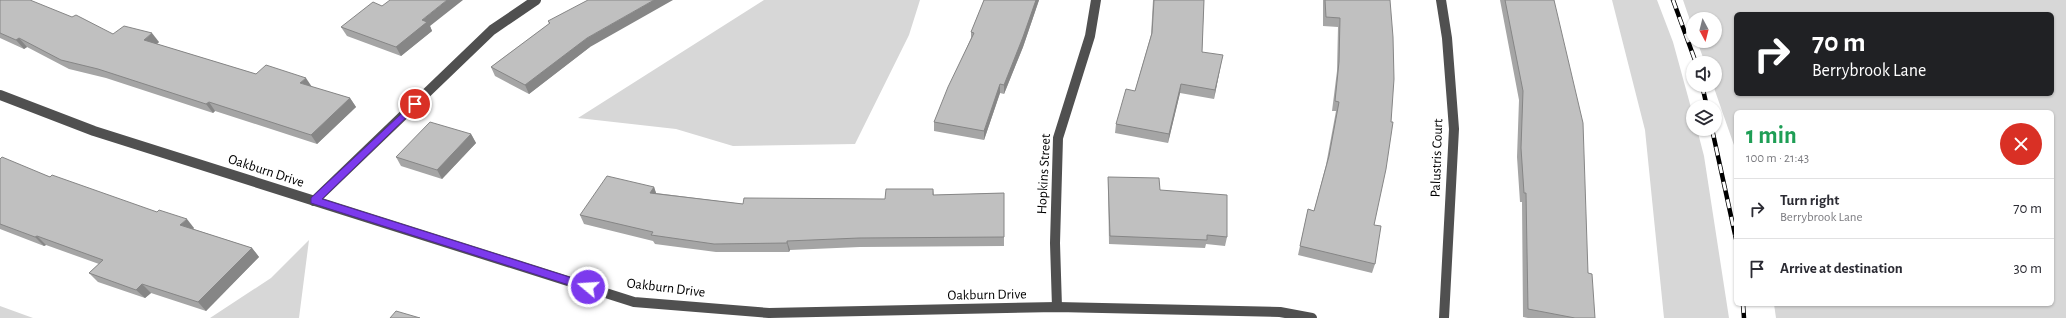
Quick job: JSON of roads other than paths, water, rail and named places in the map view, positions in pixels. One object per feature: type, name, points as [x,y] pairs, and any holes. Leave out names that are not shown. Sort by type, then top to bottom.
[{"type":"street","points":[[314,201],[492,30],[536,0]]},
{"type":"street","name":"Hopkins Street","points":[[1057,307],[1055,243],[1058,138],[1090,36],[1096,0]]},
{"type":"street","name":"Palustris Court","points":[[1441,0],[1447,38],[1454,129],[1444,318]]},
{"type":"street","name":"Oakburn Drive","points":[[0,95],[94,131],[634,302],[769,315],[1057,307],[1280,312],[1312,318]]},
{"type":"railway","points":[[1673,0],[1693,56]]},
{"type":"railway","points":[[1704,92],[1705,100]]},
{"type":"railway","points":[[1714,136],[1734,230]]},
{"type":"railway","points":[[1743,306],[1744,318]]}]
